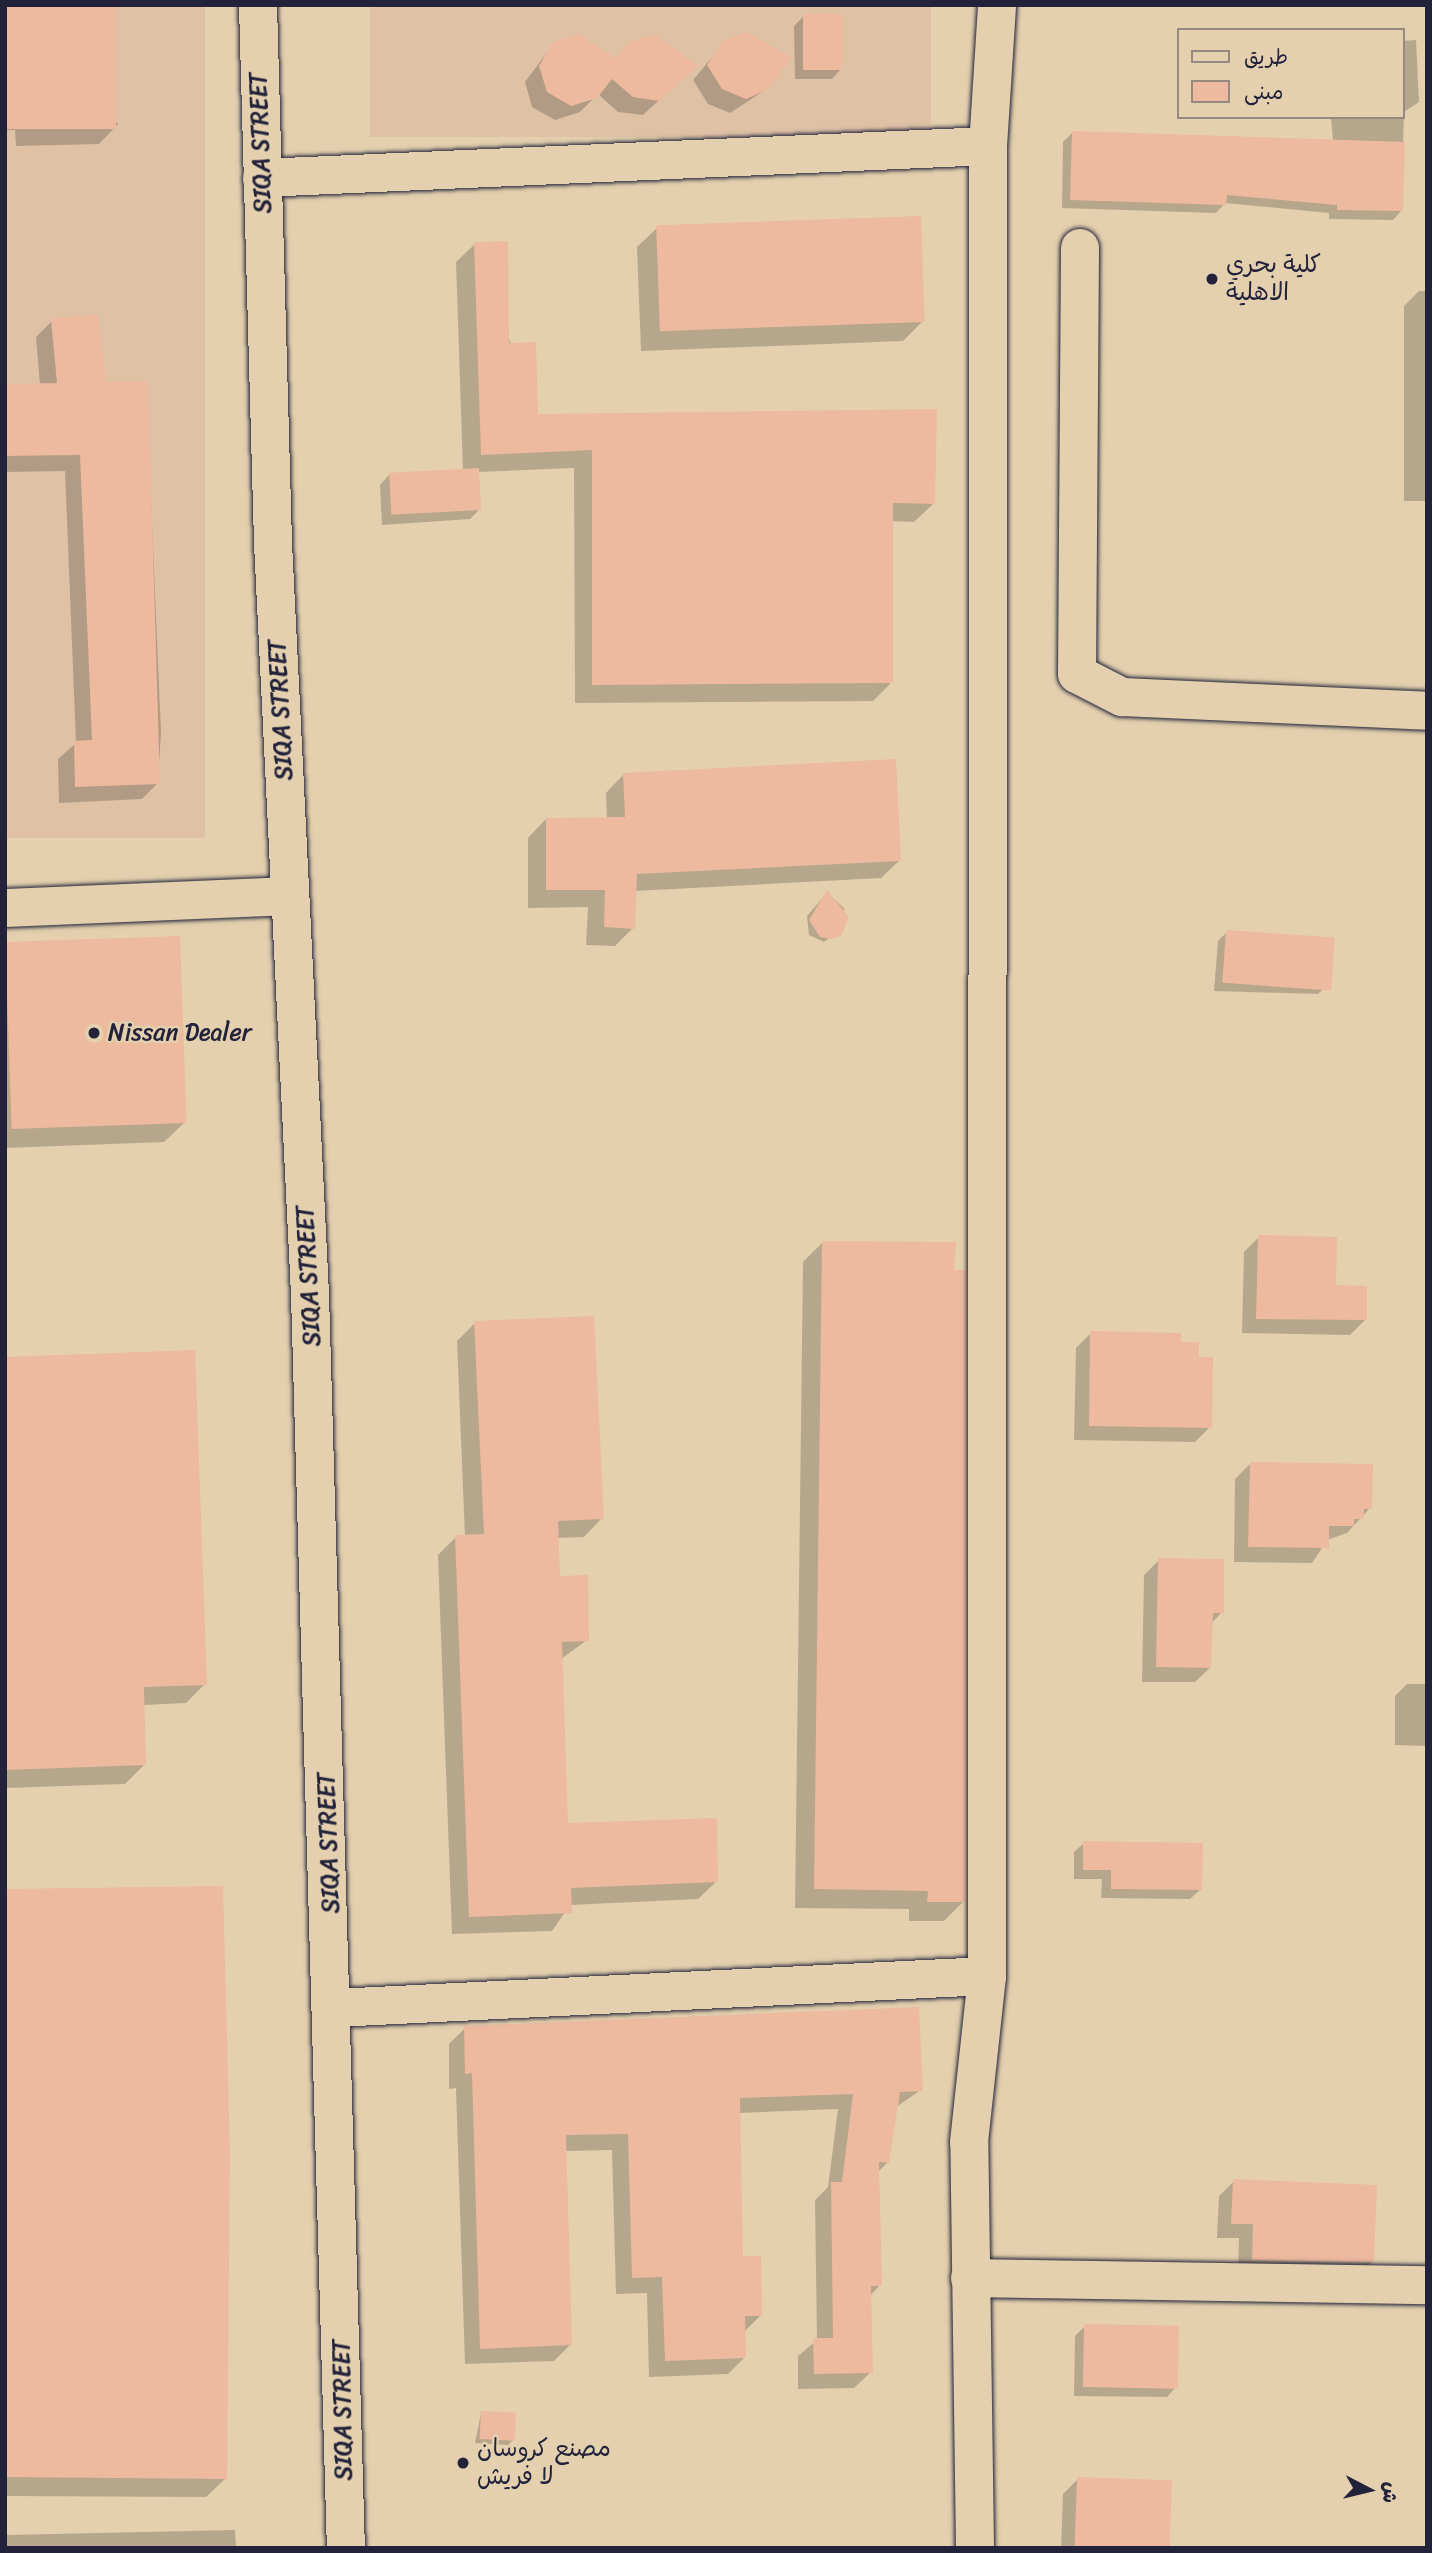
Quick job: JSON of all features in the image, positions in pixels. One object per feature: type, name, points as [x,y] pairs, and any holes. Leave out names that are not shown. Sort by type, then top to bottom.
[{"type":"street","name":"SIQA STREET","points":[[258,5],[262,178],[335,2008],[346,2548]]},
{"type":"street","points":[[975,2548],[969,2142],[987,1976],[988,146],[997,5]]},
{"type":"street","points":[[262,178],[988,146]]},
{"type":"street","points":[[1080,248],[1077,674],[1122,697],[1427,712]]},
{"type":"street","points":[[5,908],[290,896]]},
{"type":"street","points":[[335,2008],[987,1976]]},
{"type":"street","points":[[970,2278],[1427,2285]]},
{"type":"shaded area","points":[[5,5],[205,5],[205,838],[5,838]]},
{"type":"shaded area","points":[[370,5],[931,5],[931,137],[370,137]]},
{"type":"building","points":[[5,5],[116,5],[116,129],[5,129]]},
{"type":"building","points":[[803,14],[842,14],[842,70],[803,70]]},
{"type":"building","points":[[746,32],[792,57],[769,89],[746,99],[722,89],[707,65],[723,41]]},
{"type":"building","points":[[579,34],[615,58],[630,41],[656,35],[698,66],[659,101],[633,97],[612,79],[597,98],[571,106],[547,92],[539,66],[553,42]]},
{"type":"building","points":[[1072,131],[1405,142],[1403,211],[1337,210],[1337,205],[1227,195],[1226,205],[1070,200]]},
{"type":"building","points":[[921,216],[925,322],[660,331],[656,225]]},
{"type":"building","points":[[508,241],[509,343],[536,342],[538,414],[937,409],[935,504],[893,503],[893,683],[592,685],[592,450],[481,455],[474,242]]},
{"type":"building","points":[[98,314],[106,382],[148,382],[160,784],[75,787],[74,741],[92,740],[80,455],[5,456],[5,384],[57,383],[51,319]]},
{"type":"building","points":[[479,468],[481,510],[391,515],[389,473]]},
{"type":"building","points":[[896,759],[901,861],[637,874],[635,929],[604,927],[605,890],[546,890],[546,818],[625,817],[623,773]]},
{"type":"building","points":[[827,890],[849,917],[841,936],[831,939],[820,937],[809,920]]},
{"type":"building","points":[[1226,930],[1335,938],[1331,990],[1222,983]]},
{"type":"building","name":"Nissan Dealer","points":[[180,936],[187,1123],[12,1129],[5,942]]},
{"type":"building","points":[[1258,1235],[1337,1237],[1336,1285],[1367,1286],[1367,1320],[1256,1319]]},
{"type":"building","points":[[822,1241],[956,1242],[954,1270],[966,1270],[965,1902],[927,1902],[928,1891],[814,1889]]},
{"type":"building","points":[[594,1316],[604,1519],[558,1521],[560,1576],[588,1575],[589,1641],[562,1642],[568,1823],[717,1818],[718,1882],[571,1888],[572,1913],[469,1917],[455,1535],[484,1534],[474,1321]]},
{"type":"building","points":[[1090,1331],[1181,1333],[1181,1342],[1199,1342],[1199,1357],[1213,1357],[1212,1428],[1089,1426]]},
{"type":"building","points":[[195,1350],[207,1685],[144,1687],[146,1765],[5,1770],[5,1357]]},
{"type":"building","points":[[1250,1462],[1373,1464],[1372,1509],[1364,1509],[1364,1519],[1354,1519],[1354,1526],[1329,1526],[1329,1548],[1248,1547]]},
{"type":"building","points":[[1158,1558],[1224,1559],[1224,1613],[1213,1613],[1211,1668],[1156,1667]]},
{"type":"building","points":[[1083,1841],[1203,1843],[1202,1890],[1111,1889],[1111,1870],[1083,1870]]},
{"type":"building","points":[[223,1886],[230,2153],[227,2479],[5,2477],[5,1889]]},
{"type":"building","points":[[919,2007],[923,2091],[900,2092],[889,2163],[879,2162],[882,2286],[871,2286],[873,2373],[814,2374],[813,2338],[833,2338],[831,2182],[842,2182],[853,2094],[740,2098],[743,2256],[761,2256],[762,2316],[745,2316],[746,2358],[665,2361],[662,2277],[632,2278],[628,2134],[566,2135],[572,2345],[480,2349],[472,2073],[465,2074],[464,2026]]},
{"type":"building","points":[[1233,2179],[1377,2185],[1374,2262],[1252,2260],[1253,2224],[1231,2224]]},
{"type":"building","points":[[1084,2324],[1179,2326],[1178,2389],[1083,2387]]},
{"type":"building","points":[[481,2411],[516,2413],[514,2441],[480,2439]]},
{"type":"building","points":[[1077,2477],[1172,2480],[1170,2548],[1075,2548]]},
{"type":"place","name":"كلية بحري الاهلية","points":[[1212,279]]},
{"type":"place","name":"Nissan Dealer","points":[[94,1033]]},
{"type":"place","name":"مصنع كروسان لا فريش","points":[[463,2463]]}]
